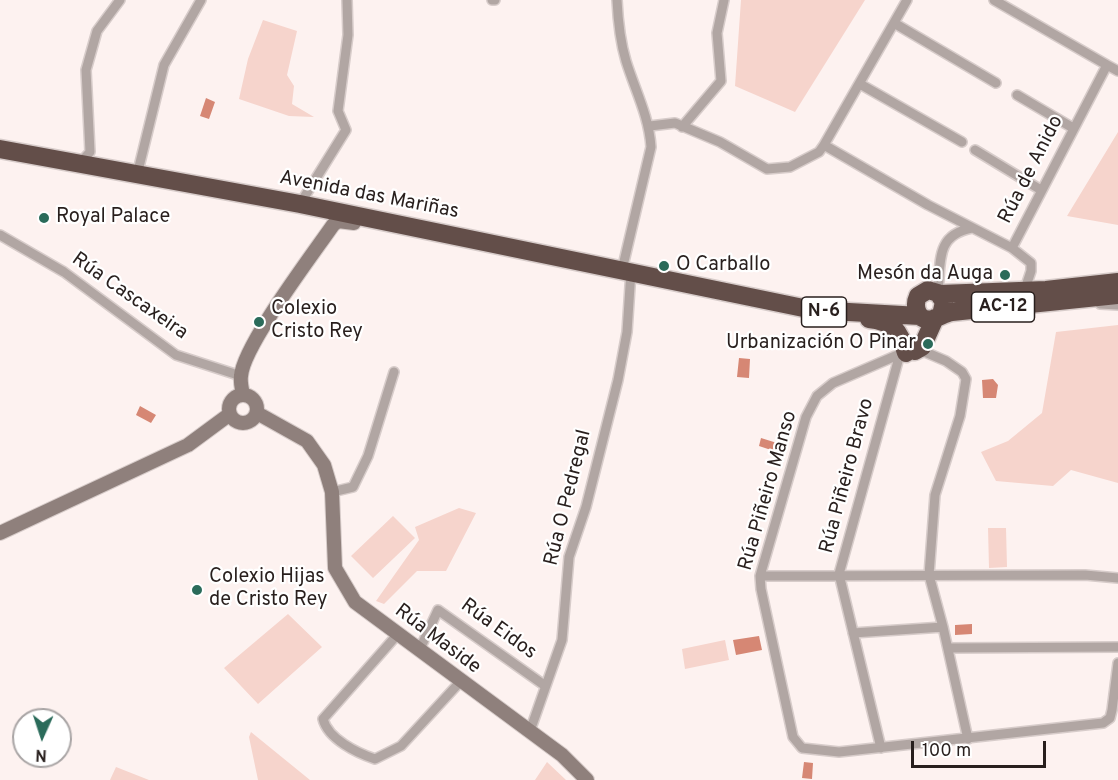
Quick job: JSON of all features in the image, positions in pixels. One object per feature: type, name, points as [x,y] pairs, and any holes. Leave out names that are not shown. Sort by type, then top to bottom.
[{"type":"highway","name":"Avenida das Mariñas","points":[[0,149],[300,204],[836,313],[929,316],[1118,295]]},
{"type":"highway","name":"AC-12","points":[[918,296],[928,290],[939,293],[977,294],[1046,290],[1118,282]]},
{"type":"highway","name":"Avenida das Mariñas","points":[[729,291],[863,308],[891,306],[918,296]]},
{"type":"highway","name":"AC-12","points":[[929,316],[944,306],[939,293]]},
{"type":"highway","points":[[836,313],[890,324],[906,350],[929,316],[915,304],[918,296]]},
{"type":"street","points":[[79,164],[90,152],[86,70],[97,31],[120,0]]},
{"type":"street","points":[[137,175],[164,65],[201,0]]},
{"type":"street","points":[[300,204],[346,130],[338,111],[348,35],[347,0]]},
{"type":"street","points":[[617,0],[618,27],[626,60],[650,126],[675,123],[720,142],[767,169],[790,167],[819,152],[908,0]]},
{"type":"street","points":[[682,127],[721,81],[717,33],[724,0]]},
{"type":"street","points":[[994,0],[1118,71]]},
{"type":"street","points":[[894,23],[996,82]]},
{"type":"street","name":"Rúa de Anido","points":[[824,144],[928,205],[1012,248],[1107,65]]},
{"type":"street","points":[[860,84],[962,142]]},
{"type":"street","points":[[1017,95],[1073,128]]},
{"type":"street","name":"Rúa O Pedregal","points":[[530,731],[544,685],[562,640],[569,557],[586,507],[618,380],[627,333],[627,271],[648,166],[651,147],[650,126]]},
{"type":"street","points":[[975,150],[1041,190]]},
{"type":"street","points":[[222,190],[235,198],[321,216],[326,228],[325,237]]},
{"type":"street","points":[[243,395],[241,376],[246,360],[277,308],[333,225],[342,220],[412,234],[443,234]]},
{"type":"street","points":[[939,293],[942,256],[946,240],[959,231],[972,228]]},
{"type":"street","name":"Rúa Cascaxeira","points":[[0,236],[64,272],[176,355],[241,376]]},
{"type":"street","points":[[1012,248],[1022,253],[1031,263],[1027,283]]},
{"type":"street","points":[[977,294],[990,288],[1027,283],[1046,290]]},
{"type":"street","name":"Avenida das Mariñas","points":[[1065,300],[1118,305]]},
{"type":"street","points":[[906,350],[938,356],[956,366],[966,379],[960,416],[935,495],[928,575],[943,627],[968,740]]},
{"type":"street","name":"Rúa Piñeiro Bravo","points":[[881,748],[839,574],[906,350]]},
{"type":"street","name":"Rúa Piñeiro Manso","points":[[906,350],[832,383],[817,396],[806,417],[760,576],[793,737],[802,748],[838,752],[968,740],[1103,723],[1110,718],[1118,663]]},
{"type":"street","points":[[332,492],[353,487],[368,456],[394,372]]},
{"type":"street","points":[[243,395],[255,401],[257,413],[253,420],[245,423],[236,422],[230,414],[231,401],[243,395]]},
{"type":"street","name":"Rúa Maside","points":[[257,413],[307,441],[324,465],[332,492],[335,568],[355,602],[460,682],[562,755],[587,780]]},
{"type":"street","points":[[0,533],[188,445],[230,414]]},
{"type":"street","points":[[760,576],[1085,575],[1118,578]]},
{"type":"street","name":"Rúa Eidos","points":[[419,651],[438,610],[544,685]]},
{"type":"street","points":[[853,633],[943,627]]},
{"type":"street","points":[[397,635],[323,719],[330,732],[359,754],[375,759],[400,746],[460,682]]},
{"type":"street","points":[[948,648],[1118,647]]},
{"type":"shaded area","points":[[741,0],[865,0],[795,112],[735,86]]},
{"type":"shaded area","points":[[263,20],[297,31],[287,75],[294,86],[292,104],[314,117],[289,116],[239,99],[248,59]]},
{"type":"shaded area","points":[[206,98],[215,102],[209,119],[200,116]]},
{"type":"shaded area","points":[[1118,132],[1118,225],[1067,216]]},
{"type":"shaded area","points":[[1118,325],[1118,483],[1071,470],[1053,486],[996,481],[981,452],[1008,441],[1042,413],[1056,332]]},
{"type":"shaded area","points":[[739,358],[750,359],[749,378],[737,377]]},
{"type":"shaded area","points":[[993,379],[998,385],[996,398],[983,398],[982,380]]},
{"type":"shaded area","points":[[140,406],[156,415],[151,423],[136,415]]},
{"type":"shaded area","points":[[761,438],[777,443],[774,451],[759,446]]},
{"type":"shaded area","points":[[459,508],[476,513],[446,571],[417,571],[384,604],[376,601],[419,540],[415,527]]},
{"type":"shaded area","points":[[393,516],[415,538],[373,578],[351,556]]},
{"type":"shaded area","points":[[988,528],[1006,528],[1007,567],[989,568]]},
{"type":"shaded area","points":[[288,614],[322,647],[258,704],[224,668]]},
{"type":"shaded area","points":[[972,624],[972,634],[955,635],[955,625]]},
{"type":"shaded area","points":[[759,636],[762,650],[736,655],[733,640]]},
{"type":"shaded area","points":[[725,640],[729,660],[685,669],[682,649]]},
{"type":"shaded area","points":[[251,732],[310,780],[258,780],[249,737]]},
{"type":"shaded area","points":[[547,762],[566,780],[535,780]]},
{"type":"shaded area","points":[[804,762],[813,763],[812,779],[802,778]]},
{"type":"shaded area","points":[[116,767],[149,780],[110,780]]},
{"type":"place","name":"Royal Palace","points":[[44,218]]},
{"type":"place","name":"O Carballo","points":[[664,266]]},
{"type":"place","name":"Mesón da Auga","points":[[1005,275]]},
{"type":"place","name":"Colexio Cristo Rey","points":[[259,322]]},
{"type":"place","name":"Urbanización O Pinar","points":[[928,344]]},
{"type":"place","name":"Colexio Hijas de Cristo Rey","points":[[197,590]]}]
